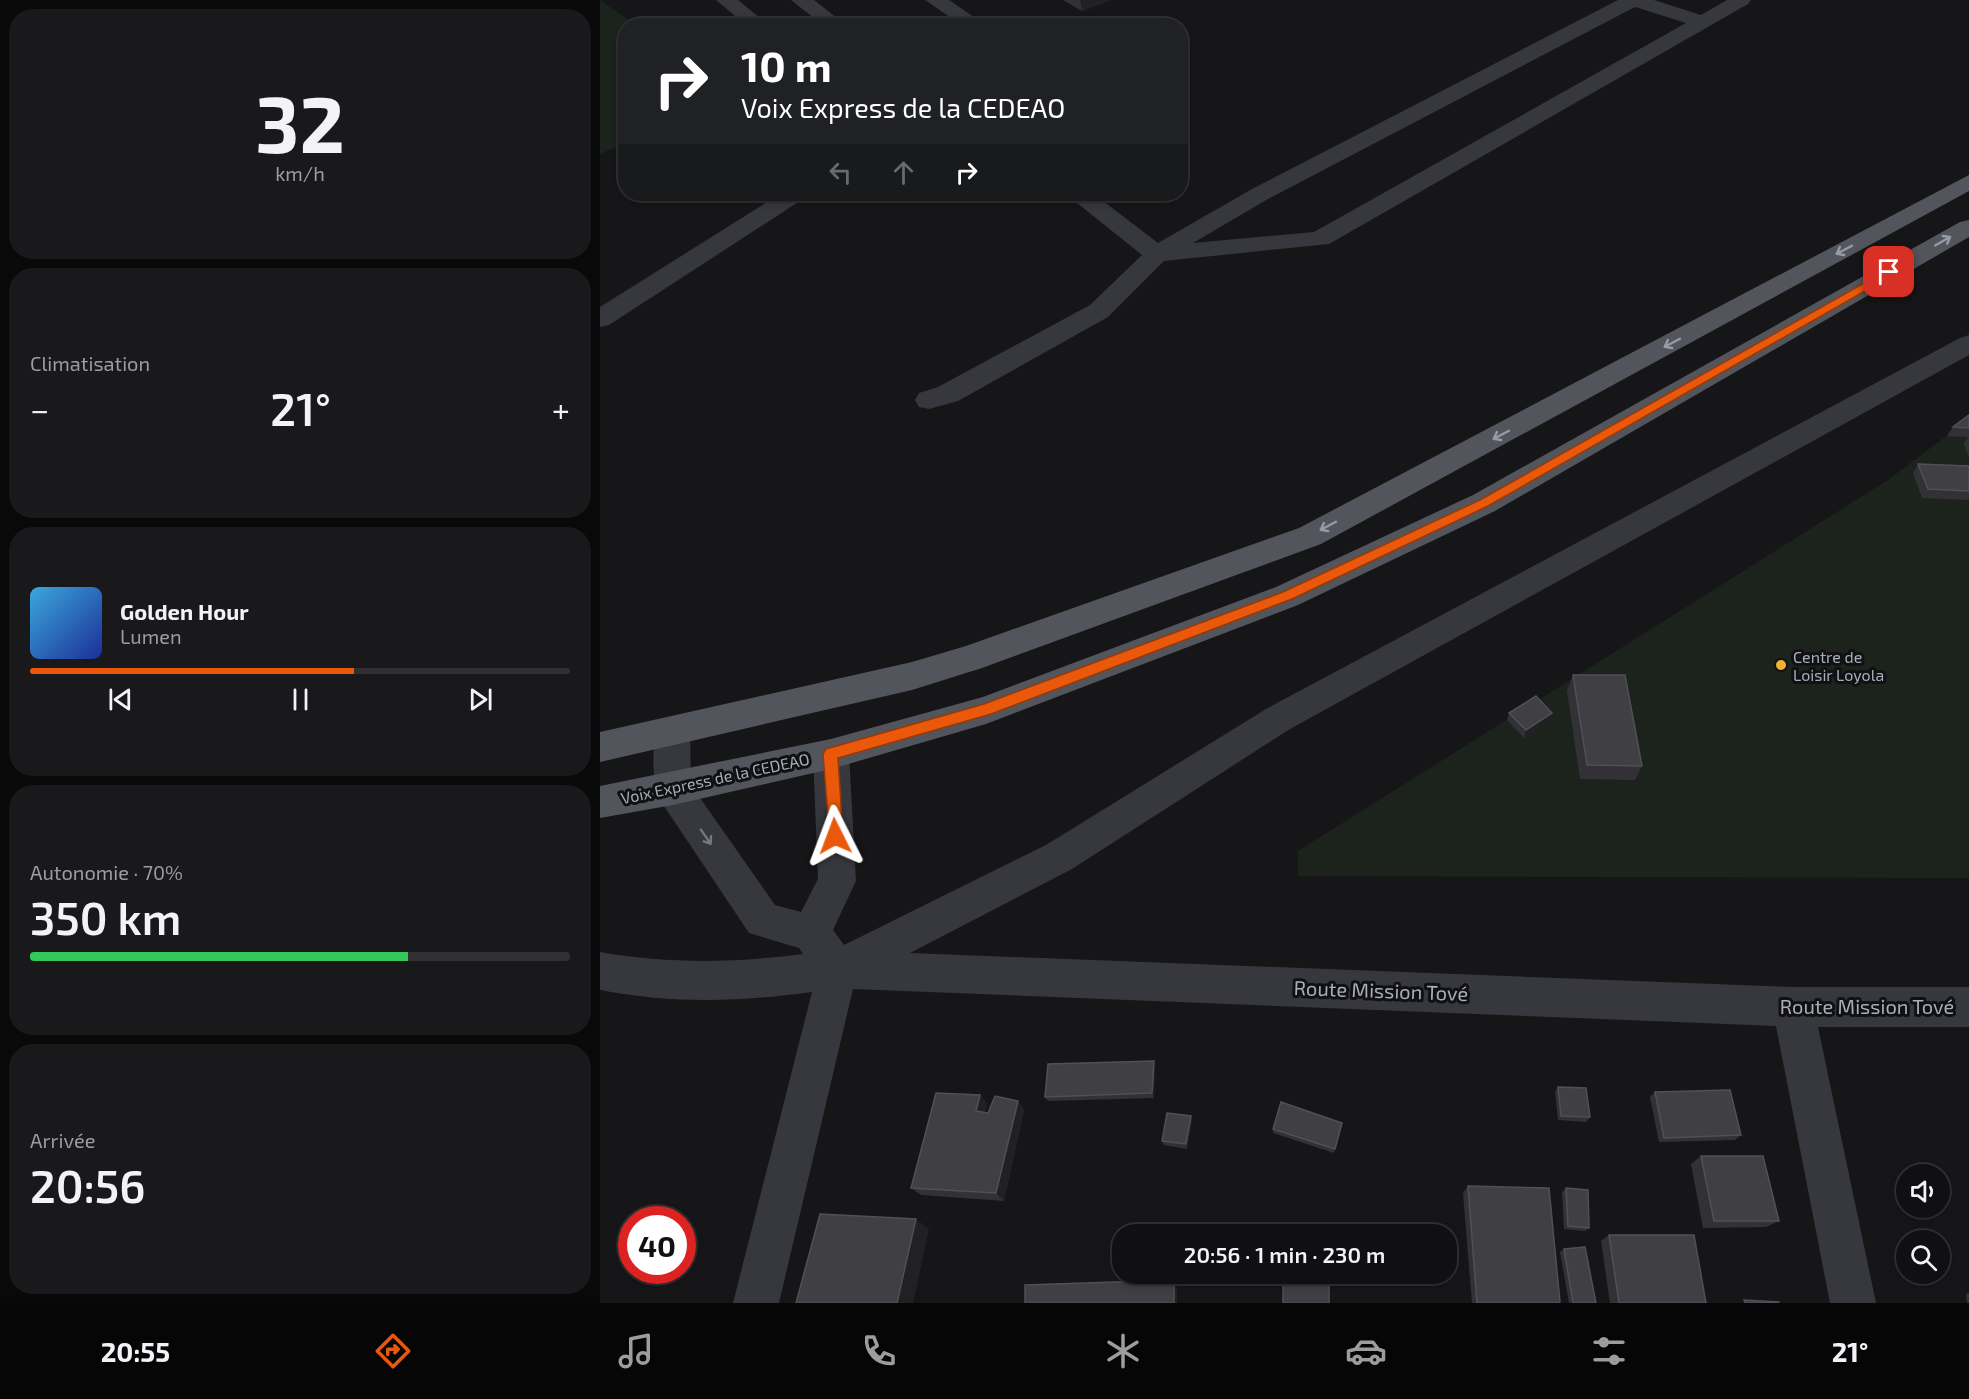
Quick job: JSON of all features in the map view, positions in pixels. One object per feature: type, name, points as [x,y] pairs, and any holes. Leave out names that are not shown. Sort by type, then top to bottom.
[{"type":"main road","points":[[600,747],[912,676],[970,658],[1311,536],[1969,182]]},
{"type":"main road","name":"Voix Express de la CEDEAO","points":[[600,802],[673,789],[831,754],[986,710],[1287,596],[1484,503],[1969,227]]},
{"type":"street","points":[[726,0],[750,18]]},
{"type":"street","points":[[801,0],[826,18]]},
{"type":"street","points":[[935,0],[964,18]]},
{"type":"street","points":[[929,400],[948,394],[1099,311],[1157,254],[1260,194],[1633,0],[1700,21]]},
{"type":"street","points":[[1089,201],[1157,254],[1320,239],[1700,21],[1741,0]]},
{"type":"street","points":[[600,319],[784,201]]},
{"type":"street","points":[[600,971],[651,980],[747,981],[838,969],[1059,857],[1278,719],[1969,344]]},
{"type":"street","points":[[673,731],[673,789],[763,920],[811,933],[838,969]]},
{"type":"street","points":[[811,933],[837,881],[831,754]]},
{"type":"street","points":[[756,1303],[838,969]]},
{"type":"street","name":"Route Mission Tové","points":[[838,969],[1793,1007],[1969,1006]]},
{"type":"street","points":[[1793,1007],[1853,1303]]},
{"type":"shaded area","points":[[600,0],[626,18],[618,18],[618,146],[600,154]]},
{"type":"shaded area","name":"Centre de Loisir Loyola","points":[[1969,419],[1969,878],[1298,876],[1298,851],[1888,480]]},
{"type":"building","points":[[1969,415],[1969,428],[1953,427]]},
{"type":"building","points":[[1918,464],[1969,466],[1969,491],[1928,489]]},
{"type":"building","points":[[1573,675],[1625,675],[1642,766],[1587,765]]},
{"type":"building","points":[[1536,696],[1552,713],[1526,730],[1509,713]]},
{"type":"building","points":[[1154,1061],[1152,1093],[1045,1097],[1048,1064]]},
{"type":"building","points":[[1558,1087],[1586,1088],[1590,1117],[1561,1116]]},
{"type":"building","points":[[1730,1090],[1741,1135],[1664,1138],[1655,1092]]},
{"type":"building","points":[[936,1093],[980,1095],[976,1111],[988,1113],[995,1096],[1018,1101],[996,1193],[911,1188]]},
{"type":"building","points":[[1281,1102],[1342,1123],[1335,1149],[1273,1129]]},
{"type":"building","points":[[1167,1113],[1191,1116],[1186,1144],[1162,1141]]},
{"type":"building","points":[[1701,1156],[1763,1156],[1779,1221],[1714,1221]]},
{"type":"building","points":[[1468,1186],[1549,1188],[1560,1302],[1477,1303]]},
{"type":"building","points":[[1566,1188],[1588,1190],[1589,1228],[1568,1226]]},
{"type":"building","points":[[820,1214],[916,1219],[897,1303],[796,1303]]},
{"type":"building","points":[[1609,1235],[1694,1235],[1706,1303],[1619,1303]]},
{"type":"building","points":[[1585,1247],[1596,1303],[1573,1303],[1564,1249]]},
{"type":"building","points":[[1112,1282],[1112,1284],[1174,1284],[1174,1303],[1025,1303],[1025,1285]]},
{"type":"building","points":[[1283,1284],[1329,1284],[1329,1303],[1283,1303]]},
{"type":"building","points":[[1744,1300],[1779,1302],[1779,1303],[1745,1303]]},
{"type":"place","name":"Centre de Loisir Loyola","points":[[1781,665]]},
{"type":"route","points":[[835,836],[831,754],[986,710],[1287,596],[1484,503],[1889,272]]}]
